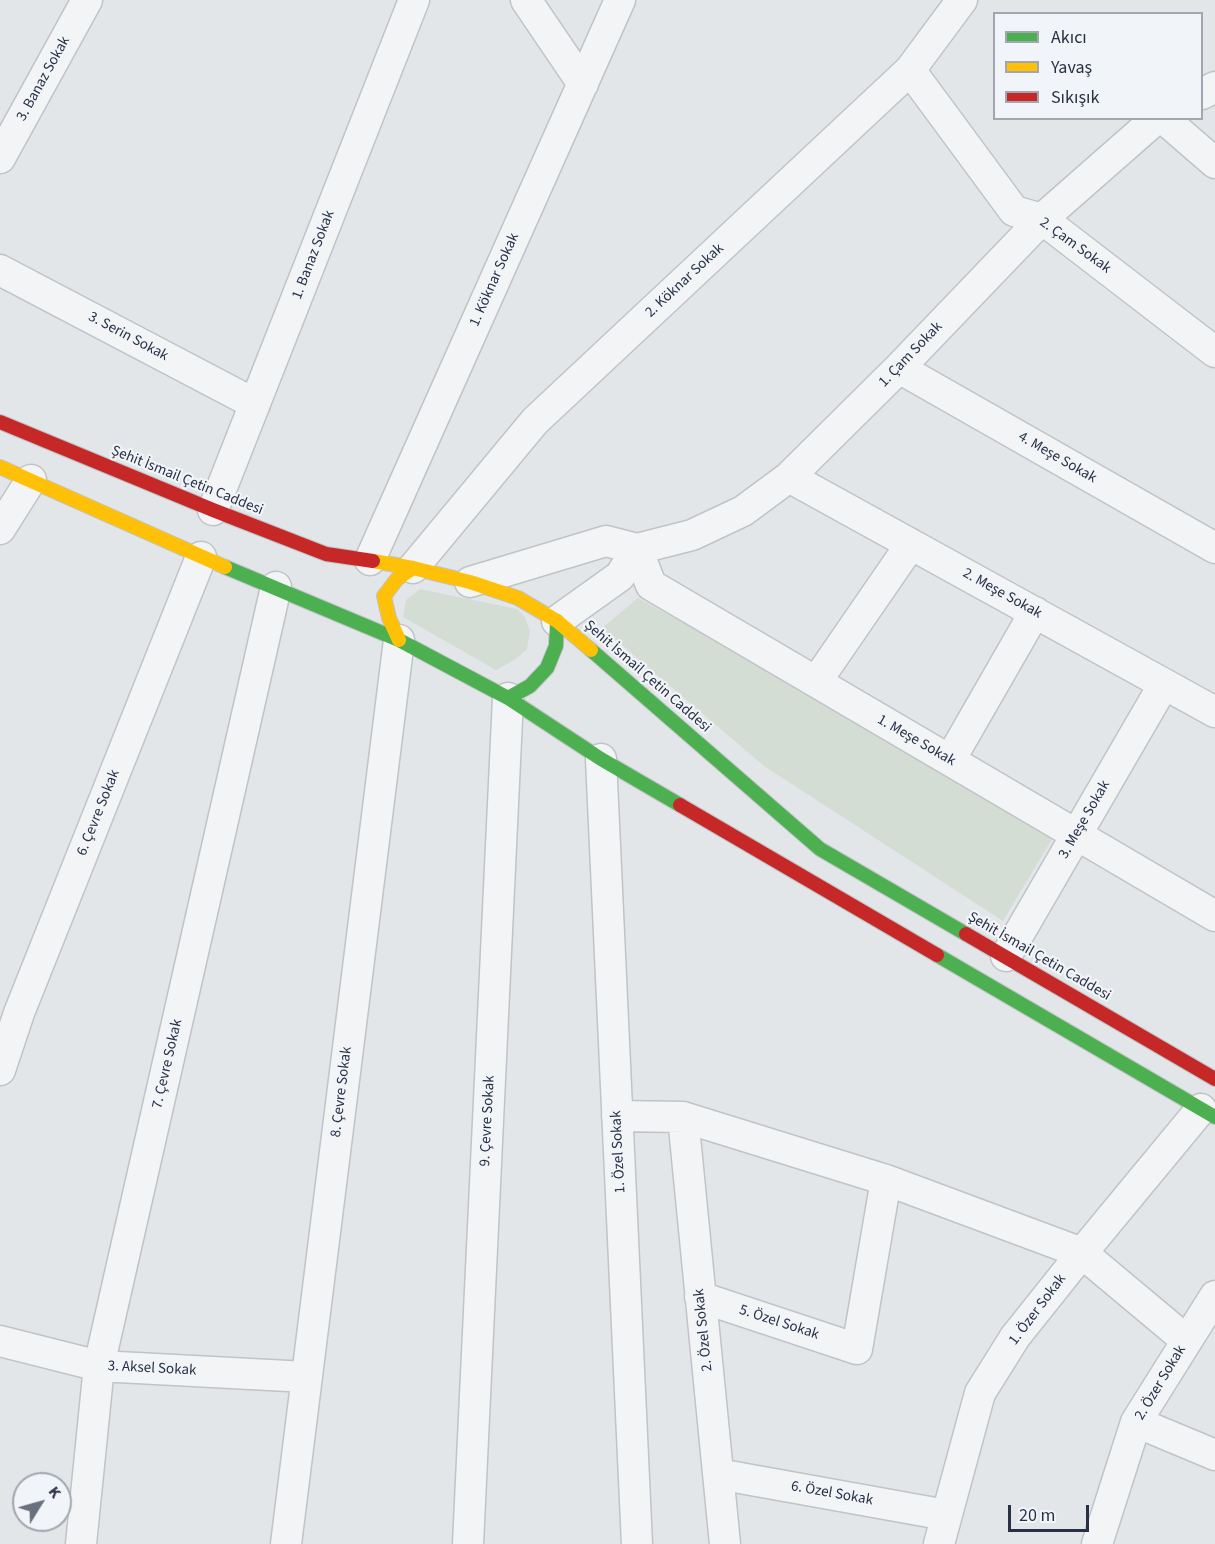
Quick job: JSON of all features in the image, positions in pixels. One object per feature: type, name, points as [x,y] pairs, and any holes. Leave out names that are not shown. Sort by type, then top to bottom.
[{"type":"street","name":"3. Banaz Sokak","points":[[0,158],[87,0]]},
{"type":"street","name":"1. Banaz Sokak","points":[[213,510],[414,0]]},
{"type":"street","points":[[525,0],[583,84]]},
{"type":"street","name":"1. Köknar Sokak","points":[[370,560],[620,0]]},
{"type":"street","name":"2. Köknar Sokak","points":[[413,568],[535,421],[910,70],[962,0]]},
{"type":"street","name":"2. Çam Sokak","points":[[910,70],[1014,212],[1042,219],[1215,352]]},
{"type":"street","name":"1. Çam Sokak","points":[[637,549],[692,535],[733,516],[789,477],[900,368],[1042,219],[1155,120]]},
{"type":"street","points":[[1165,120],[1215,163]]},
{"type":"street","name":"3. Serin Sokak","points":[[0,270],[255,404]]},
{"type":"street","name":"4. Meşe Sokak","points":[[900,368],[1215,548]]},
{"type":"street","name":"Şehit İsmail Çetin Caddesi","points":[[0,422],[213,510],[327,554],[413,568],[470,582],[518,598],[557,621],[820,849],[1215,1079]]},
{"type":"street","points":[[0,467],[201,557],[399,640],[508,698],[601,759],[1208,1113]]},
{"type":"street","name":"2. Meşe Sokak","points":[[789,477],[1215,712]]},
{"type":"street","points":[[0,529],[31,480]]},
{"type":"street","points":[[470,582],[606,541],[637,549],[620,576],[557,621],[556,646],[547,668],[530,686],[508,698]]},
{"type":"street","points":[[816,682],[911,544]]},
{"type":"street","name":"1. Meşe Sokak","points":[[637,549],[651,585],[1215,916]]},
{"type":"street","name":"6. Çevre Sokak","points":[[0,1070],[9,1006],[201,557]]},
{"type":"street","points":[[399,640],[389,618],[384,596],[397,579],[413,568]]},
{"type":"street","name":"7. Çevre Sokak","points":[[81,1544],[99,1366],[276,587]]},
{"type":"street","points":[[950,760],[1035,612]]},
{"type":"street","name":"8. Çevre Sokak","points":[[286,1544],[399,640]]},
{"type":"street","name":"3. Meşe Sokak","points":[[1006,956],[1164,684]]},
{"type":"street","name":"9. Çevre Sokak","points":[[468,1544],[508,698]]},
{"type":"street","name":"1. Özel Sokak","points":[[601,759],[637,1544]]},
{"type":"street","name":"1. Özer Sokak","points":[[939,1544],[980,1394],[1015,1337],[1082,1252],[1208,1113]]},
{"type":"street","points":[[617,1116],[682,1116],[886,1180],[1082,1252],[1186,1340]]},
{"type":"street","name":"2. Özel Sokak","points":[[682,1116],[725,1544]]},
{"type":"street","name":"5. Özel Sokak","points":[[700,1297],[857,1349],[886,1180]]},
{"type":"street","name":"2. Özer Sokak","points":[[1097,1544],[1136,1422],[1215,1296]]},
{"type":"street","name":"3. Aksel Sokak","points":[[0,1341],[99,1366],[307,1377]]},
{"type":"street","points":[[1136,1422],[1215,1455]]},
{"type":"street","name":"6. Özel Sokak","points":[[718,1474],[946,1515]]},
{"type":"shaded area","points":[[420,589],[517,609],[525,617],[530,631],[527,649],[516,659],[496,670],[403,617],[406,600]]},
{"type":"shaded area","points":[[638,598],[1058,829],[1003,921],[764,766],[602,628]]},
{"type":"traffic: fast","points":[[225,567],[399,640],[508,698],[601,759],[680,805]]},
{"type":"traffic: fast","points":[[508,698],[530,686],[547,668],[556,646],[557,621]]},
{"type":"traffic: fast","points":[[591,650],[820,849],[966,934]]},
{"type":"traffic: fast","points":[[937,955],[1215,1117]]},
{"type":"traffic: slow","points":[[0,467],[225,567]]},
{"type":"traffic: slow","points":[[373,561],[470,582],[518,598],[557,621],[591,650]]},
{"type":"traffic: slow","points":[[399,640],[389,618],[384,596],[397,579],[413,568]]},
{"type":"traffic: jam","points":[[0,422],[326,554],[373,561]]},
{"type":"traffic: jam","points":[[680,805],[937,955]]},
{"type":"traffic: jam","points":[[966,934],[1215,1079]]}]
